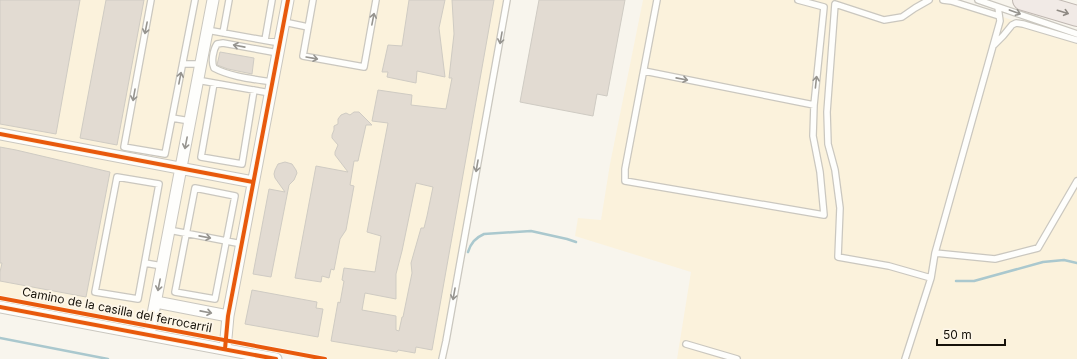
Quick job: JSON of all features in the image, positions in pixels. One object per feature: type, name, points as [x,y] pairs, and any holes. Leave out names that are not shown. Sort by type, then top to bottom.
[{"type":"highway","points":[[1023,0],[1077,16]]},
{"type":"street","points":[[149,335],[213,0]]},
{"type":"street","points":[[225,349],[228,316],[288,0]]},
{"type":"street","points":[[0,134],[253,182]]},
{"type":"street","points":[[156,302],[228,316]]},
{"type":"street","name":"Camino de la casilla del ferrocarril","points":[[0,307],[276,359]]},
{"type":"lane","points":[[151,0],[124,147],[165,154],[194,0]]},
{"type":"lane","points":[[223,33],[229,0]]},
{"type":"lane","points":[[265,40],[272,0]]},
{"type":"lane","points":[[313,0],[303,56],[364,67],[376,0]]},
{"type":"lane","points":[[442,359],[507,0]]},
{"type":"lane","points":[[657,0],[625,169],[625,181],[824,215],[820,172],[813,136],[814,105],[824,7],[798,0]]},
{"type":"lane","points":[[929,0],[902,17],[884,20],[835,4],[827,112],[828,144],[835,170],[840,208],[838,257],[889,266],[931,278]]},
{"type":"lane","points":[[943,0],[951,1],[999,16]]},
{"type":"lane","points":[[978,0],[1077,34]]},
{"type":"lane","points":[[905,359],[931,278],[935,253],[1000,21],[998,6]]},
{"type":"lane","points":[[284,22],[308,27]]},
{"type":"lane","points":[[992,48],[1012,25],[1016,23],[1077,40]]},
{"type":"lane","points":[[207,30],[265,40],[279,48]]},
{"type":"lane","points":[[271,88],[214,68],[212,63],[215,47],[217,44],[223,43],[279,48]]},
{"type":"lane","points":[[183,64],[201,64]]},
{"type":"lane","points":[[644,71],[814,105]]},
{"type":"lane","points":[[198,80],[254,90],[271,88]]},
{"type":"lane","points":[[214,83],[201,157],[242,164],[254,90]]},
{"type":"lane","points":[[172,118],[190,121]]},
{"type":"lane","points":[[118,177],[159,184],[145,262],[138,299],[95,292],[118,177]]},
{"type":"lane","points":[[935,253],[995,260],[1038,248],[1077,181]]},
{"type":"lane","points":[[195,188],[234,196],[226,241],[215,299],[175,292],[195,188]]},
{"type":"lane","points":[[169,230],[242,244]]},
{"type":"lane","points":[[145,262],[162,266]]},
{"type":"lane","points":[[686,344],[737,359]]},
{"type":"shaded area","points":[[0,0],[507,0],[446,359],[322,359],[0,295]]},
{"type":"shaded area","points":[[643,0],[955,0],[1077,43],[1077,359],[677,359],[691,272],[575,236],[578,218],[601,220],[610,164]]},
{"type":"building","points":[[0,0],[80,0],[56,134],[0,124]]},
{"type":"building","points":[[106,0],[144,0],[117,145],[80,138]]},
{"type":"building","points":[[409,0],[445,0],[439,28],[445,77],[417,71],[416,83],[387,77],[388,72],[382,72],[388,45],[402,46]]},
{"type":"building","points":[[452,0],[494,0],[432,350],[416,347],[415,353],[398,350],[397,352],[331,341],[338,302],[340,303],[344,281],[342,280],[344,268],[375,272],[381,236],[367,232],[388,123],[372,121],[378,90],[412,95],[411,105],[446,109],[452,78],[449,78],[454,34]],"holes":[[[416,183],[433,187],[424,228],[421,228],[411,263],[412,273],[399,331],[396,330],[396,316],[362,310],[365,293],[396,299],[396,274]]]},
{"type":"building","points":[[539,0],[625,0],[607,96],[597,94],[593,116],[520,102]]},
{"type":"building","points":[[220,52],[254,58],[252,74],[217,65]]},
{"type":"building","points":[[354,112],[359,112],[372,125],[366,125],[358,161],[354,161],[350,185],[354,186],[346,230],[340,239],[334,270],[331,269],[329,278],[322,276],[321,282],[295,278],[316,166],[348,172],[335,155],[338,145],[332,138],[332,135],[334,126],[338,124],[338,119],[341,115],[346,113],[350,115]]},
{"type":"building","points":[[0,147],[110,172],[86,297],[0,281],[2,263],[0,263]]},
{"type":"building","points":[[285,162],[292,164],[297,173],[294,180],[289,185],[271,277],[253,274],[269,189],[285,192],[275,178],[274,174],[278,164]]},
{"type":"building","points":[[252,290],[317,302],[316,308],[323,309],[318,337],[245,324]]},
{"type":"waterway","points":[[468,252],[474,241],[484,234],[531,231],[576,242]]},
{"type":"waterway","points":[[956,281],[974,281],[1043,262],[1064,260],[1077,263]]},
{"type":"waterway","points":[[0,338],[108,359]]},
{"type":"cycle path","points":[[225,349],[228,316],[288,0]]},
{"type":"cycle path","points":[[0,134],[253,182]]},
{"type":"cycle path","points":[[0,298],[325,359]]},
{"type":"cycle path","points":[[0,307],[276,359]]}]
